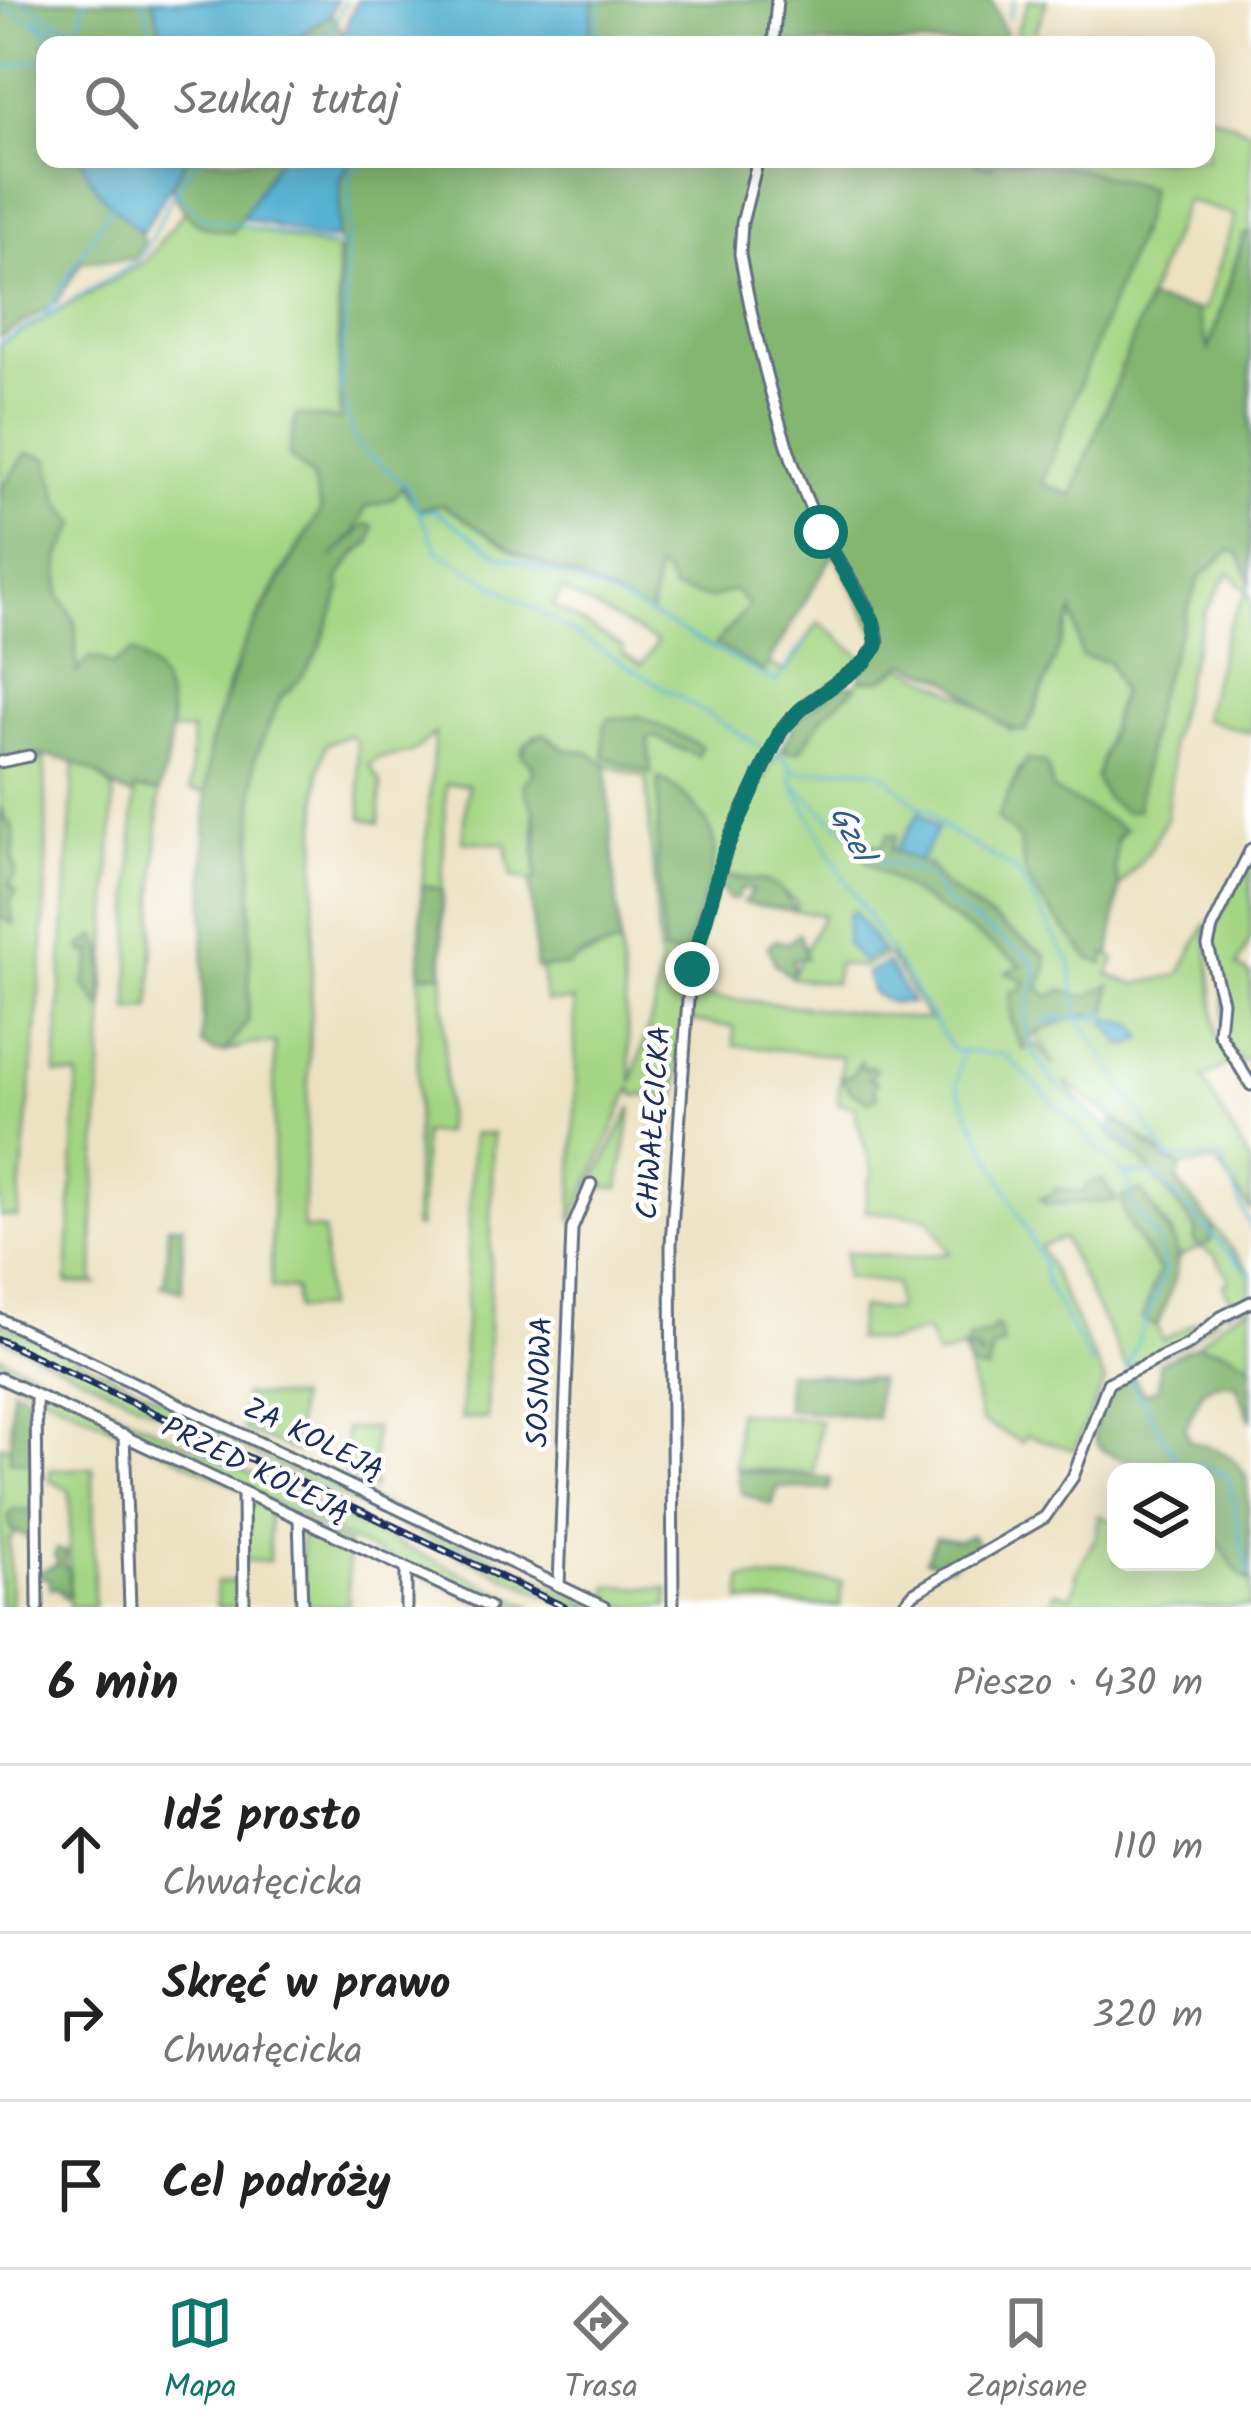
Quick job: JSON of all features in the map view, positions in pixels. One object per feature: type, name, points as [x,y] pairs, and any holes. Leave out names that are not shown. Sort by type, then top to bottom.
[{"type":"street","points":[[774,36],[776,0]]},
{"type":"street","name":"CHWAŁĘCICKA","points":[[673,1607],[670,1259],[689,992],[701,925],[724,853],[791,717],[870,657],[878,637],[821,532],[783,440],[740,254],[756,168]]},
{"type":"street","points":[[0,762],[29,756]]},
{"type":"street","points":[[1251,849],[1212,928],[1208,946],[1222,1001],[1219,1033],[1251,1085]]},
{"type":"street","name":"SOSNOWA","points":[[559,1586],[572,1229],[591,1184]]},
{"type":"street","points":[[902,1607],[914,1594],[1045,1517],[1073,1478],[1108,1383],[1190,1344],[1221,1317],[1251,1302]]},
{"type":"street","name":"ZA KOLEJĄ","points":[[0,1319],[604,1607]]},
{"type":"street","name":"PRZED KOLEJĄ","points":[[0,1378],[489,1607]]},
{"type":"street","points":[[36,1396],[38,1607]]},
{"type":"street","points":[[124,1435],[130,1607]]},
{"type":"street","points":[[243,1492],[244,1607]]},
{"type":"street","points":[[299,1520],[302,1607]]},
{"type":"street","points":[[406,1570],[406,1607]]},
{"type":"green space","points":[[0,0],[153,0],[162,36],[36,36],[36,168],[85,168],[144,243],[135,259],[82,261],[56,303],[0,337]]},
{"type":"green space","points":[[594,0],[991,0],[1007,36],[590,36]]},
{"type":"green space","points":[[1029,0],[1047,0],[1034,36],[1016,33]]},
{"type":"green space","points":[[331,14],[343,34],[342,36],[301,36]]},
{"type":"green space","points":[[1215,117],[1251,131],[1251,233],[1244,234],[1208,351],[1196,310],[1204,310],[1235,216],[1186,200],[1072,496],[1042,483],[1142,223],[1149,188],[1075,168],[1215,168]]},
{"type":"green space","points":[[182,168],[272,168],[233,232],[194,221],[171,186]]},
{"type":"green space","points":[[347,168],[1075,168],[1150,188],[1142,223],[1042,483],[1072,496],[1148,300],[1196,310],[1209,349],[1245,234],[1251,233],[1251,584],[1239,554],[1230,550],[1199,578],[1155,702],[1137,810],[1125,812],[1106,798],[1096,779],[1121,692],[1109,662],[1081,656],[1073,612],[1026,731],[1015,730],[961,689],[906,663],[881,680],[862,680],[859,673],[880,641],[834,553],[763,672],[715,644],[749,606],[734,590],[711,598],[673,590],[657,568],[651,615],[516,553],[443,505],[417,509],[402,487],[392,499],[366,507],[355,532],[332,557],[366,524],[374,526],[370,543],[338,578],[341,590],[318,652],[281,697],[255,757],[248,1021],[225,1052],[202,1045],[210,744],[245,642],[321,510],[313,479],[289,455],[296,415],[340,420],[337,238],[341,178]]},
{"type":"green space","points":[[185,210],[337,251],[340,420],[289,455],[313,479],[321,510],[262,610],[230,681],[218,717],[206,793],[190,790],[192,731],[171,731],[162,686],[141,658],[132,652],[112,665],[100,659],[77,673],[75,623],[59,593],[59,557],[77,524],[59,502],[48,458],[27,454],[0,490],[0,344],[145,262]]},
{"type":"green space","points":[[27,453],[48,458],[59,502],[77,524],[59,557],[59,593],[75,622],[77,672],[91,657],[112,665],[133,652],[149,664],[167,697],[170,735],[159,792],[135,789],[134,796],[126,794],[94,772],[60,758],[0,760],[0,490]]},
{"type":"green space","points":[[403,486],[443,505],[516,553],[651,614],[657,568],[720,592],[734,589],[749,606],[764,671],[768,663],[785,672],[819,622],[867,661],[784,722],[746,796],[689,974],[676,1098],[635,1095],[631,1088],[572,1222],[574,1001],[545,1001],[541,967],[620,945],[632,1082],[655,1006],[660,966],[646,778],[600,763],[587,752],[564,749],[548,736],[535,735],[522,749],[535,773],[524,783],[534,810],[536,881],[512,877],[506,844],[462,841],[468,785],[446,784],[442,890],[446,1113],[444,1133],[423,1133],[419,1227],[414,1227],[422,886],[435,733],[413,752],[379,758],[369,765],[381,783],[379,823],[362,818],[356,741],[350,735],[326,744],[319,770],[303,1229],[324,1230],[325,1308],[296,1309],[295,1289],[271,1288],[275,1043],[225,1052],[248,1021],[255,757],[281,697],[292,688],[332,590],[370,542],[357,537],[332,557],[355,532],[366,507],[392,499]],"holes":[[[562,590],[657,642],[642,665],[622,653],[624,648],[553,605]],[[640,717],[700,746],[684,751],[648,738]],[[661,779],[694,806],[714,843],[708,882],[683,954],[664,953]]]},
{"type":"green space","points":[[1230,550],[1239,553],[1251,584],[1247,591],[1229,572],[1205,612],[1170,744],[1166,819],[1150,850],[1119,887],[1114,849],[1125,830],[1053,790],[1049,772],[1020,768],[998,818],[1019,839],[1050,911],[1089,958],[1104,963],[1105,953],[1115,959],[1108,975],[1136,984],[1179,975],[1206,924],[1217,1037],[1231,1062],[1203,1079],[1251,1164],[1251,1210],[1216,1162],[1181,1166],[1064,1082],[1143,1162],[1210,1242],[1213,1226],[1251,1272],[1251,1300],[1224,1312],[1219,1308],[1231,1300],[1223,1284],[1230,1280],[1215,1255],[1200,1248],[1179,1260],[1172,1233],[1151,1206],[1131,1230],[1159,1271],[1142,1319],[1157,1327],[1163,1340],[1214,1312],[1216,1318],[1189,1341],[1127,1370],[1063,1238],[1040,1246],[1105,1381],[1074,1450],[1026,1435],[1022,1442],[981,1421],[963,1349],[937,1357],[927,1331],[888,1342],[856,1339],[860,1308],[897,1310],[895,1283],[845,1278],[846,1252],[908,1258],[950,1253],[928,1217],[865,1211],[873,1174],[853,1106],[838,1104],[842,1056],[734,1045],[734,1027],[691,1021],[692,995],[929,1020],[888,955],[862,967],[837,964],[835,983],[791,978],[823,915],[795,911],[797,902],[767,881],[722,875],[748,808],[774,760],[784,745],[786,752],[800,751],[824,715],[859,680],[881,680],[903,666],[970,700],[1011,731],[1032,719],[1073,610],[1109,662],[1121,692],[1096,779],[1137,810],[1155,702],[1199,578]],"holes":[[[920,812],[938,829],[919,862],[929,865],[943,885],[1046,956],[1039,988],[1050,998],[1062,990],[1085,997],[1110,986],[1108,1011],[1035,1028],[1054,1067],[1037,1044],[1023,1050],[1011,1022],[1011,992],[1024,988],[1023,966],[907,885],[868,842],[881,847],[896,836],[890,850],[895,852]]]},
{"type":"green space","points":[[1247,591],[1251,596],[1251,733],[1203,719],[1227,628]]},
{"type":"green space","points":[[845,684],[856,687],[824,715],[800,751],[786,752],[784,745],[796,722]]},
{"type":"green space","points":[[641,717],[701,746],[698,756],[653,736],[648,738],[651,774],[604,757],[604,725],[610,718]]},
{"type":"green space","points":[[543,733],[564,749],[587,752],[606,764],[620,945],[584,954],[567,966],[536,968],[530,880],[536,880],[537,826],[524,783],[534,773],[521,754],[528,742]]},
{"type":"green space","points":[[44,759],[46,873],[35,1046],[18,1217],[0,1216],[0,765]]},
{"type":"green space","points":[[1027,759],[1046,763],[1053,790],[1125,829],[1116,838],[1119,887],[1110,956],[1105,954],[1103,964],[1089,958],[1036,894],[1026,876],[1019,839],[997,818]]},
{"type":"green space","points":[[74,760],[96,772],[114,791],[94,1217],[93,1280],[97,1284],[67,1283],[78,1076],[56,1074]]},
{"type":"green space","points":[[659,778],[693,805],[714,843],[709,882],[684,954],[664,954],[657,869]]},
{"type":"green space","points":[[134,789],[159,792],[151,1008],[129,1011]]},
{"type":"green space","points":[[0,808],[14,837],[16,874],[9,884],[16,893],[10,902],[14,924],[0,917]]},
{"type":"green space","points":[[889,834],[896,836],[891,850],[928,865],[943,885],[1046,956],[1039,988],[1049,997],[1061,990],[1085,997],[1110,985],[1107,1014],[1061,1022],[1022,1047],[1010,1000],[1011,992],[1023,988],[1025,982],[1007,972],[1022,965],[868,863],[860,851],[868,842],[881,847]]},
{"type":"green space","points":[[1251,856],[1251,939],[1237,966],[1251,974],[1251,1060],[1239,1062],[1224,1036],[1225,989],[1212,947],[1217,923]]},
{"type":"green space","points":[[722,875],[773,884],[795,911],[743,903],[753,890],[740,889],[737,899],[729,900],[719,886]]},
{"type":"green space","points":[[422,885],[442,890],[442,974],[420,974]]},
{"type":"green space","points":[[799,933],[806,958],[793,959],[793,972],[788,975],[775,964],[768,946],[775,940],[788,943]]},
{"type":"green space","points":[[96,936],[104,951],[102,1009],[84,985],[93,951],[84,953],[81,947]]},
{"type":"green space","points":[[861,1061],[865,1070],[870,1066],[876,1070],[868,1079],[877,1082],[878,1097],[869,1101],[850,1091],[841,1077],[852,1075]]},
{"type":"green space","points":[[632,1107],[619,1188],[592,1186]]},
{"type":"green space","points":[[1113,1120],[1181,1166],[1177,1181],[1213,1226],[1210,1242],[1200,1248],[1194,1241],[1196,1229],[1144,1163],[1110,1135]]},
{"type":"green space","points":[[473,1134],[493,1134],[487,1419],[461,1419]]},
{"type":"green space","points":[[1103,1180],[1117,1201],[1046,1204],[1040,1198],[1053,1194],[1054,1189],[1083,1192],[1087,1184]]},
{"type":"green space","points":[[1141,1190],[1177,1255],[1157,1327],[1142,1319],[1159,1271],[1123,1208],[1122,1197]]},
{"type":"green space","points":[[183,1225],[182,1291],[161,1285],[165,1282],[168,1226]]},
{"type":"green space","points":[[1251,1305],[1251,1364],[1220,1349],[1197,1345],[1222,1322]]},
{"type":"green space","points":[[0,1322],[239,1435],[237,1449],[0,1337]]},
{"type":"green space","points":[[993,1326],[1000,1327],[1003,1345],[993,1348],[988,1371],[973,1369],[964,1348],[981,1358],[967,1346],[968,1339],[993,1332]]},
{"type":"green space","points":[[1197,1345],[1229,1352],[1251,1364],[1251,1422],[1236,1384],[1218,1383],[1204,1389],[1185,1428],[1190,1441],[1231,1457],[1247,1479],[1251,1582],[1236,1570],[1215,1539],[1215,1463],[1125,1459],[1098,1444],[1095,1423],[1106,1400],[1132,1374],[1144,1394],[1158,1389],[1159,1363]]},
{"type":"green space","points":[[0,1356],[533,1607],[490,1607],[14,1380],[0,1372]]},
{"type":"green space","points":[[787,1372],[878,1379],[876,1418],[786,1409]]},
{"type":"green space","points":[[12,1388],[32,1397],[32,1462],[10,1460]]},
{"type":"green space","points":[[244,1395],[297,1398],[296,1452],[244,1431]]},
{"type":"green space","points":[[737,1412],[820,1420],[814,1474],[736,1468]]},
{"type":"green space","points":[[374,1428],[373,1489],[345,1475],[345,1429]]},
{"type":"green space","points":[[246,1441],[463,1543],[453,1550],[244,1450]]},
{"type":"green space","points":[[0,1445],[10,1446],[10,1460],[32,1462],[34,1512],[22,1509],[11,1529],[17,1533],[9,1540],[11,1607],[0,1607]]},
{"type":"green space","points":[[93,1468],[94,1607],[69,1607],[70,1491],[49,1480],[50,1470]]},
{"type":"green space","points":[[738,1471],[831,1479],[829,1490],[778,1487],[772,1505],[741,1493]]},
{"type":"green space","points":[[247,1499],[269,1508],[269,1561],[245,1561]]},
{"type":"green space","points":[[15,1509],[34,1512],[34,1541],[11,1529],[8,1515]]},
{"type":"green space","points":[[1099,1515],[1107,1519],[1107,1571],[1215,1571],[1215,1540],[1251,1584],[1251,1607],[1049,1607],[1055,1591],[1071,1597],[1075,1575],[1097,1535]]},
{"type":"green space","points":[[300,1524],[347,1544],[349,1605],[304,1607]]},
{"type":"green space","points":[[971,1535],[977,1542],[950,1566],[926,1560],[936,1537],[958,1541]]},
{"type":"green space","points":[[471,1546],[595,1607],[573,1607],[457,1554]]},
{"type":"green space","points":[[57,1549],[66,1552],[64,1566],[70,1569],[65,1597],[57,1587],[51,1589],[49,1578],[39,1572],[58,1564]]},
{"type":"green space","points":[[742,1578],[842,1582],[840,1607],[741,1601]]},
{"type":"green space","points":[[240,1580],[241,1607],[217,1607],[216,1583]]},
{"type":"green space","points":[[609,1586],[668,1589],[668,1607],[611,1607],[607,1605]]},
{"type":"water","points":[[153,0],[337,0],[331,14],[301,36],[162,36]]},
{"type":"water","points":[[357,0],[594,0],[590,36],[342,36]]},
{"type":"water","points":[[182,168],[142,233],[98,191],[86,170]]},
{"type":"water","points":[[273,168],[347,168],[341,178],[337,238],[319,238],[242,218]]},
{"type":"water","points":[[920,812],[938,829],[919,862],[895,851]]},
{"type":"water","points":[[854,911],[882,952],[862,962],[846,943],[848,915]]},
{"type":"water","points":[[887,963],[912,1003],[891,1003],[872,993],[866,973]]},
{"type":"water","points":[[1105,1022],[1133,1024],[1144,1038],[1122,1045]]},
{"type":"waterway","points":[[19,0],[78,31]]},
{"type":"waterway","points":[[76,36],[85,0]]},
{"type":"waterway","points":[[143,0],[152,36]]},
{"type":"waterway","points":[[320,36],[336,22],[346,0]]},
{"type":"waterway","name":"Gzel","points":[[596,36],[602,0]]},
{"type":"waterway","points":[[1009,18],[1014,0]]},
{"type":"waterway","points":[[4,7],[45,30]]},
{"type":"waterway","points":[[33,17],[63,32]]},
{"type":"waterway","points":[[39,21],[48,36]]},
{"type":"waterway","points":[[0,69],[36,61]]},
{"type":"waterway","points":[[0,343],[140,260],[175,191],[192,168]]},
{"type":"waterway","name":"Gzel","points":[[357,168],[351,174],[341,393],[356,444],[406,486],[438,551],[768,751]]},
{"type":"waterway","points":[[175,191],[202,217],[344,247]]},
{"type":"waterway","points":[[46,314],[111,206]]},
{"type":"waterway","points":[[421,512],[433,509],[498,555],[569,578],[651,615],[776,682],[808,638]]},
{"type":"waterway","name":"Gzel","points":[[777,754],[790,764],[793,785],[841,873],[952,1050],[1006,1055],[1124,1174],[1130,1202],[1157,1240],[1165,1272],[1127,1368]]},
{"type":"waterway","points":[[791,769],[881,772],[944,828],[1016,870],[1070,962],[1078,1016],[1169,1159],[1220,1157],[1251,1228]]},
{"type":"waterway","points":[[795,786],[880,861],[929,875],[944,901],[1032,959],[1037,974],[1025,1022],[1036,1057],[1057,1086],[1136,1150]]},
{"type":"waterway","points":[[1094,1015],[1109,1011]]},
{"type":"waterway","points":[[1047,1020],[1062,1015]]},
{"type":"waterway","points":[[1041,1020],[1088,1017],[1106,1021]]},
{"type":"waterway","points":[[961,1052],[957,1087],[1041,1260],[1048,1287],[1092,1365]]},
{"type":"waterway","points":[[1124,1174],[1154,1174],[1251,1275]]},
{"type":"waterway","name":"Gzel","points":[[1129,1377],[1179,1464],[1191,1469],[1199,1464],[1228,1475],[1251,1572]]},
{"type":"railway","points":[[0,1340],[564,1607]]},
{"type":"route","points":[[692,969],[724,853],[780,732],[791,717],[865,662],[877,646],[873,621],[821,532]]}]
